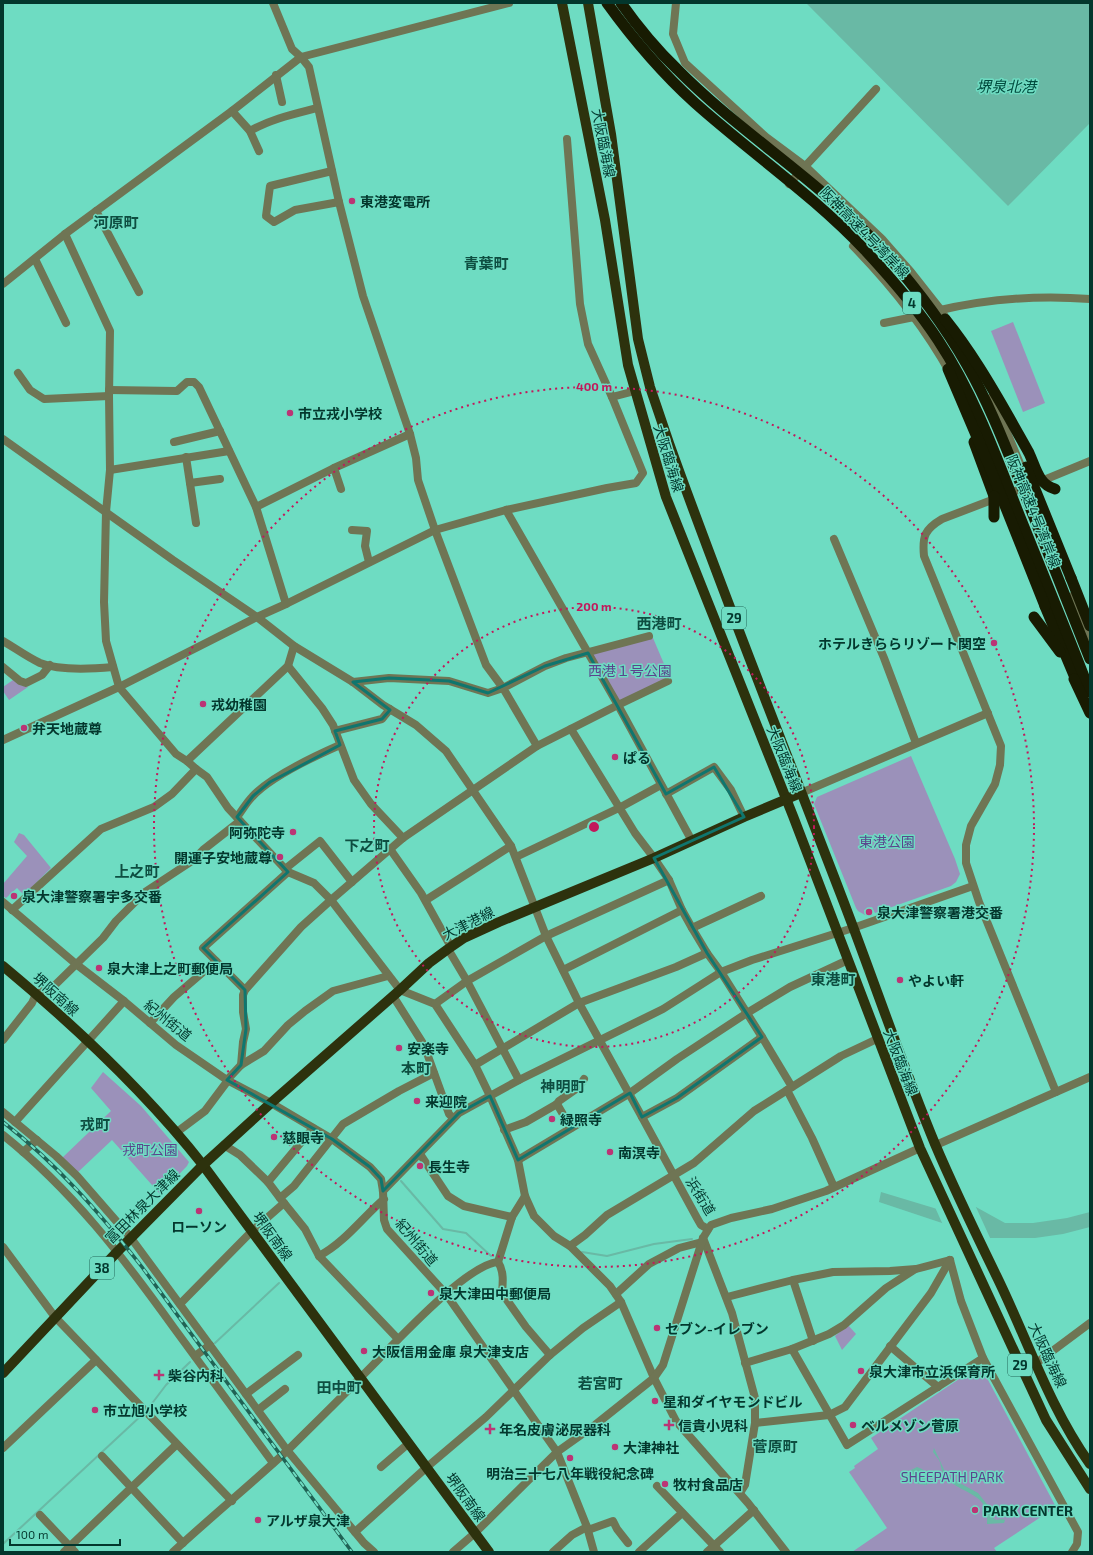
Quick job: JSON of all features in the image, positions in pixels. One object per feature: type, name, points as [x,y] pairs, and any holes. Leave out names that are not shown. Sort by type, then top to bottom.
[{"type":"highway","name":"阪神高速4号湾岸線","points":[[607,3],[643,49],[684,92],[723,127],[811,198],[844,228],[890,278],[916,309],[938,340],[974,405],[1002,471],[1090,692]]},
{"type":"highway","name":"阪神高速4号湾岸線","points":[[621,3],[650,41],[677,70],[723,111],[788,163],[846,213],[901,271],[944,329],[967,365],[986,402],[1090,659]]},
{"type":"highway","points":[[901,271],[937,309],[958,335],[993,389],[1029,454],[1038,476],[1043,483],[1054,489]]},
{"type":"highway","points":[[890,278],[935,342],[950,372],[1045,606],[1090,712]]},
{"type":"highway","points":[[993,389],[1020,451],[1090,626]]},
{"type":"highway","points":[[963,405],[982,466],[994,496],[994,517]]},
{"type":"highway","points":[[1034,617],[1060,653],[1090,712]]},
{"type":"main road","name":"大阪臨海線","points":[[562,3],[605,220],[628,365],[666,497],[786,799],[920,1148],[1046,1420],[1090,1489]]},
{"type":"main road","name":"大阪臨海線","points":[[588,3],[611,134],[638,339],[650,387],[687,494],[802,793],[894,1039],[936,1145],[964,1210],[997,1277],[1035,1364],[1066,1427],[1090,1464]]},
{"type":"main road","name":"大津港線","points":[[203,1165],[429,963],[449,948],[471,935],[654,858],[744,817],[802,793]]},
{"type":"main road","name":"堺阪南線","points":[[3,966],[36,994],[136,1087],[177,1132],[489,1552]]},
{"type":"main road","name":"富田林泉大津線","points":[[3,1373],[118,1251],[203,1165]]},
{"type":"street","points":[[273,3],[292,49],[309,67],[339,202],[363,296],[410,434],[416,458],[418,480],[435,530],[486,665],[503,688],[537,746]]},
{"type":"street","points":[[3,284],[65,234],[232,111],[276,75],[301,57],[510,3]]},
{"type":"street","points":[[676,3],[673,34],[685,63],[766,137],[805,166],[882,239],[912,272],[941,310],[970,356],[989,390],[1029,485],[1090,642]]},
{"type":"street","points":[[276,75],[282,102]]},
{"type":"street","points":[[789,184],[876,89]]},
{"type":"street","points":[[250,131],[262,124],[282,117],[317,108]]},
{"type":"street","points":[[232,111],[250,131],[258,151]]},
{"type":"street","points":[[766,137],[789,184],[866,259],[914,317],[941,357],[964,397],[1006,495],[1090,712]]},
{"type":"street","points":[[3,740],[119,687],[257,617],[435,530],[506,510],[636,483],[643,473],[612,397],[588,344],[580,304],[566,139]]},
{"type":"street","points":[[332,171],[270,186],[266,216],[274,222],[295,210],[339,202]]},
{"type":"street","points":[[96,211],[139,292]]},
{"type":"street","points":[[65,234],[87,279],[102,318],[110,331],[110,470],[106,512],[104,602],[106,641],[119,687],[176,754],[207,777],[228,808],[286,870],[314,883],[331,900],[388,976],[424,1045],[449,1114],[453,1118]]},
{"type":"street","points":[[35,259],[66,323]]},
{"type":"street","points":[[884,323],[979,302],[1045,297],[1090,299]]},
{"type":"street","points":[[18,373],[30,390],[44,399],[109,393],[177,391],[187,382],[194,382],[199,387],[256,507],[286,604]]},
{"type":"street","points":[[612,397],[635,391]]},
{"type":"street","points":[[174,442],[220,431]]},
{"type":"street","points":[[256,507],[334,468],[410,434]]},
{"type":"street","name":"浜街道","points":[[3,439],[173,560],[257,617],[294,646],[353,682],[390,709],[416,725],[446,751],[511,846],[546,936],[579,1004],[701,1225],[708,1229]]},
{"type":"street","points":[[110,470],[229,451]]},
{"type":"street","points":[[186,457],[196,523]]},
{"type":"street","points":[[1056,1092],[973,886],[966,863],[966,845],[971,826],[994,784],[1000,765],[1001,746],[924,556],[922,544],[925,535],[931,526],[942,519],[1090,461]]},
{"type":"street","points":[[334,468],[341,490]]},
{"type":"street","points":[[190,483],[220,479]]},
{"type":"street","points":[[506,510],[618,705],[692,841]]},
{"type":"street","points":[[352,530],[367,531],[365,546],[369,562]]},
{"type":"street","points":[[834,539],[884,658],[916,743]]},
{"type":"street","points":[[353,682],[389,678],[450,681],[488,693],[503,688],[545,666],[566,658],[649,636]]},
{"type":"street","points":[[3,641],[40,663],[50,666],[86,669],[113,667]]},
{"type":"street","points":[[187,761],[288,666],[294,646]]},
{"type":"street","points":[[3,667],[20,681],[26,683],[42,675],[50,666]]},
{"type":"street","points":[[288,666],[322,708],[335,731],[354,780],[371,804],[403,838]]},
{"type":"street","points":[[241,1065],[246,1028],[243,1012],[245,990],[301,927],[331,900],[403,838],[537,746],[668,681]]},
{"type":"street","points":[[335,731],[382,720],[390,709]]},
{"type":"street","points":[[802,793],[988,713]]},
{"type":"street","points":[[571,729],[635,833],[669,880],[682,910],[692,928],[762,1037],[790,1088],[834,1187]]},
{"type":"street","points":[[3,1040],[32,1003],[36,994],[55,985],[145,892],[192,861],[238,819],[252,796],[270,782],[340,744]]},
{"type":"street","points":[[666,794],[714,767],[730,790],[744,817]]},
{"type":"street","points":[[12,910],[101,828],[154,806],[172,794],[196,769]]},
{"type":"street","points":[[516,857],[620,808],[661,785]]},
{"type":"street","points":[[245,990],[203,948],[286,870],[320,841],[352,882]]},
{"type":"street","points":[[426,900],[511,846]]},
{"type":"street","points":[[390,848],[426,900],[449,948],[519,1080]]},
{"type":"street","points":[[435,1004],[467,981],[546,936],[669,880]]},
{"type":"street","points":[[319,1256],[340,1242],[459,1113],[519,1080],[663,1009],[721,972],[752,960],[853,928],[973,886]]},
{"type":"street","points":[[692,928],[761,896]]},
{"type":"street","name":"紀州街道","points":[[3,902],[76,964],[124,1001],[176,1045],[227,1080],[272,1103],[332,1139],[370,1167],[381,1179],[384,1195],[384,1220],[387,1229],[443,1292],[557,1452],[588,1528],[594,1552]]},
{"type":"street","points":[[563,970],[682,910]]},
{"type":"street","points":[[475,1065],[579,1004],[676,967],[707,953]]},
{"type":"street","points":[[518,1160],[630,1094],[677,1059],[747,1013],[790,987],[848,960]]},
{"type":"street","points":[[150,1023],[174,997],[216,961]]},
{"type":"street","points":[[177,1132],[205,1111],[226,1084],[227,1080],[241,1065],[264,1051],[294,1021],[333,991],[388,976]]},
{"type":"street","points":[[396,993],[435,1004],[475,1065],[490,1096],[518,1160],[525,1196],[534,1216],[554,1236],[570,1246],[610,1286],[620,1302],[654,1378],[676,1421],[754,1510],[786,1552]]},
{"type":"street","points":[[15,1122],[124,1001]]},
{"type":"street","points":[[642,1117],[677,1098],[762,1037]]},
{"type":"street","points":[[570,1246],[585,1235],[607,1215],[694,1163],[754,1112],[841,1056],[877,1038]]},
{"type":"street","points":[[180,1304],[282,1200],[343,1124],[399,1090],[434,1073]]},
{"type":"street","points":[[936,1145],[1090,1077]]},
{"type":"street","points":[[504,1130],[526,1122],[557,1104],[579,1087],[584,1079]]},
{"type":"street","points":[[557,1104],[571,1128]]},
{"type":"street","points":[[3,1112],[56,1156],[77,1176],[131,1238],[287,1450],[355,1532],[374,1552]]},
{"type":"street","points":[[268,1182],[313,1128]]},
{"type":"street","points":[[3,1135],[24,1152],[64,1190],[118,1251],[273,1463]]},
{"type":"street","points":[[24,1152],[37,1140]]},
{"type":"street","points":[[224,1145],[240,1155],[268,1182],[305,1229],[319,1256],[398,1339]]},
{"type":"street","points":[[453,1552],[475,1533],[557,1452],[595,1425],[654,1378],[663,1365],[702,1240],[711,1225],[717,1222],[772,1209],[834,1187],[920,1148]]},
{"type":"street","points":[[420,1154],[448,1196],[464,1206],[512,1217]]},
{"type":"street","points":[[498,1262],[512,1217],[525,1196]]},
{"type":"street","points":[[616,1294],[649,1264],[679,1248],[702,1240]]},
{"type":"street","name":"浜街道","points":[[702,1240],[727,1297],[754,1398],[755,1423],[745,1485],[740,1494]]},
{"type":"street","points":[[3,1247],[55,1317],[176,1445],[232,1501]]},
{"type":"street","points":[[727,1297],[793,1280],[833,1272],[890,1271],[916,1268],[950,1260]]},
{"type":"street","points":[[755,1423],[829,1415],[845,1407],[931,1293],[950,1260]]},
{"type":"street","points":[[950,1260],[962,1301],[983,1358],[1078,1532],[1077,1544],[1072,1552]]},
{"type":"street","points":[[173,1552],[232,1501],[287,1450],[361,1378],[443,1292],[490,1262],[498,1262]]},
{"type":"street","points":[[498,1262],[502,1267],[502,1293],[526,1327],[550,1355]]},
{"type":"street","points":[[745,1363],[792,1349],[829,1334],[844,1325],[886,1288],[916,1268]]},
{"type":"street","points":[[793,1280],[813,1341]]},
{"type":"street","points":[[355,1532],[427,1467],[486,1418],[513,1389],[550,1355],[583,1328],[620,1302]]},
{"type":"street","points":[[1035,1364],[1090,1323]]},
{"type":"street","points":[[195,1356],[210,1345]]},
{"type":"street","points":[[890,1346],[938,1387]]},
{"type":"street","points":[[792,1349],[847,1445],[983,1358]]},
{"type":"street","points":[[246,1394],[298,1355]]},
{"type":"street","points":[[3,1448],[96,1360]]},
{"type":"street","points":[[258,1410],[285,1389]]},
{"type":"street","points":[[380,1467],[409,1443]]},
{"type":"street","points":[[40,1515],[69,1550],[176,1445]]},
{"type":"street","points":[[102,1456],[183,1543]]},
{"type":"street","points":[[657,1486],[720,1552]]},
{"type":"street","points":[[707,1552],[754,1510]]},
{"type":"street","points":[[639,1552],[682,1513]]},
{"type":"street","points":[[553,1552],[572,1534],[613,1521],[617,1529],[632,1547]]},
{"type":"highlighted area","points":[[588,653],[666,794],[714,767],[744,817],[654,858],[707,953],[762,1037],[677,1098],[642,1117],[630,1093],[518,1160],[490,1096],[459,1113],[383,1191],[381,1179],[370,1167],[332,1139],[227,1080],[241,1065],[246,1029],[245,990],[203,948],[288,872],[237,817],[253,796],[270,782],[340,745],[335,731],[382,719],[390,710],[353,682],[389,678],[449,681],[488,693],[545,666]]},
{"type":"green space","points":[[1013,322],[1045,403],[1023,412],[991,331]]},
{"type":"green space","name":"西港１号公園","points":[[653,638],[670,678],[619,702],[591,654]]},
{"type":"green space","points":[[13,680],[20,685],[28,687],[9,700],[3,691],[3,687]]},
{"type":"green space","name":"東港公園","points":[[911,756],[960,874],[956,882],[951,886],[875,913],[872,907],[864,910],[865,915],[856,908],[814,804],[817,797]]},
{"type":"green space","points":[[19,833],[24,835],[51,868],[24,895],[17,888],[6,898],[3,896],[3,884],[27,856],[14,842]]},
{"type":"green space","name":"戎町公園","points":[[103,1072],[141,1106],[189,1162],[187,1166],[160,1194],[112,1140],[77,1173],[62,1158],[111,1111],[91,1088]]},
{"type":"green space","points":[[848,1325],[856,1334],[842,1350],[835,1336]]},
{"type":"green space","name":"SHEEPATH PARK","points":[[980,1365],[1056,1507],[994,1548],[997,1552],[852,1552],[887,1528],[849,1472],[855,1468],[854,1466],[878,1449],[871,1438]]},
{"type":"water","name":"堺泉北港","points":[[806,3],[1090,3],[1090,123],[1008,206]]},
{"type":"water","points":[[881,1192],[957,1215],[976,1207],[1005,1223],[1033,1223],[1067,1218],[1090,1212],[1090,1227],[1063,1234],[1035,1238],[987,1238],[879,1202]]},
{"type":"water","points":[[934,1448],[947,1476],[978,1493],[990,1508],[993,1518],[996,1520],[1005,1520],[1004,1523],[987,1524],[987,1514],[980,1500],[974,1495],[952,1484],[946,1478],[943,1474],[939,1460],[933,1452]]},
{"type":"water","points":[[917,1467],[927,1474],[927,1485],[918,1484],[911,1477],[911,1470]]},
{"type":"pier","points":[[934,1205],[958,1213],[975,1205],[991,1240],[986,1240],[968,1232],[943,1225]]},
{"type":"waterway","points":[[401,1181],[443,1229],[466,1233],[491,1256]]},
{"type":"waterway","points":[[582,1252],[607,1256],[654,1244],[692,1239]]},
{"type":"waterway","points":[[215,1343],[279,1283]]},
{"type":"waterway","points":[[147,1410],[166,1385],[190,1362]]},
{"type":"waterway","points":[[3,1544],[144,1413]]},
{"type":"railway","points":[[3,1122],[60,1172],[94,1208],[126,1247],[352,1552]]},
{"type":"place","name":"東港変電所","points":[[352,201]]},
{"type":"place","name":"市立戎小学校","points":[[290,413]]},
{"type":"place","name":"ホテルきららリゾート関空","points":[[994,643]]},
{"type":"place","name":"戎幼稚園","points":[[203,704]]},
{"type":"place","name":"弁天地蔵尊","points":[[24,728]]},
{"type":"place","name":"ぱる","points":[[615,757]]},
{"type":"place","name":"阿弥陀寺","points":[[293,832]]},
{"type":"place","name":"開運子安地蔵尊","points":[[280,857]]},
{"type":"place","name":"泉大津警察署宇多交番","points":[[14,896]]},
{"type":"place","name":"泉大津警察署港交番","points":[[869,912]]},
{"type":"place","name":"泉大津上之町郵便局","points":[[99,968]]},
{"type":"place","name":"やよい軒","points":[[900,980]]},
{"type":"place","name":"安楽寺","points":[[399,1048]]},
{"type":"place","name":"来迎院","points":[[417,1101]]},
{"type":"place","name":"緑照寺","points":[[552,1119]]},
{"type":"place","name":"慈眼寺","points":[[274,1137]]},
{"type":"place","name":"南溟寺","points":[[610,1152]]},
{"type":"place","name":"長生寺","points":[[420,1166]]},
{"type":"place","name":"ローソン","points":[[199,1211]]},
{"type":"place","name":"泉大津田中郵便局","points":[[431,1293]]},
{"type":"place","name":"セブン-イレブン","points":[[657,1328]]},
{"type":"place","name":"大阪信用金庫 泉大津支店","points":[[364,1351]]},
{"type":"place","name":"泉大津市立浜保育所","points":[[861,1371]]},
{"type":"place","name":"柴谷内科","points":[[159,1375]]},
{"type":"place","name":"星和ダイヤモンドビル","points":[[655,1401]]},
{"type":"place","name":"市立旭小学校","points":[[95,1410]]},
{"type":"place","name":"信貴小児科","points":[[669,1425]]},
{"type":"place","name":"ベルメゾン菅原","points":[[853,1425]]},
{"type":"place","name":"年名皮膚泌尿器科","points":[[490,1429]]},
{"type":"place","name":"大津神社","points":[[615,1447]]},
{"type":"place","name":"明治三十七八年戦役紀念碑","points":[[570,1458]]},
{"type":"place","name":"牧村食品店","points":[[665,1484]]},
{"type":"place","name":"PARK CENTER","points":[[975,1510]]},
{"type":"place","name":"アルザ泉大津","points":[[258,1520]]},
{"type":"district","name":"河原町","points":[[116,222]]},
{"type":"district","name":"青葉町","points":[[486,263]]},
{"type":"district","name":"西港町","points":[[659,623]]},
{"type":"district","name":"下之町","points":[[367,845]]},
{"type":"district","name":"上之町","points":[[137,871]]},
{"type":"district","name":"東港町","points":[[833,979]]},
{"type":"district","name":"本町","points":[[416,1068]]},
{"type":"district","name":"神明町","points":[[563,1086]]},
{"type":"district","name":"戎町","points":[[95,1124]]},
{"type":"district","name":"若宮町","points":[[600,1383]]},
{"type":"district","name":"田中町","points":[[339,1387]]},
{"type":"district","name":"菅原町","points":[[775,1446]]}]
